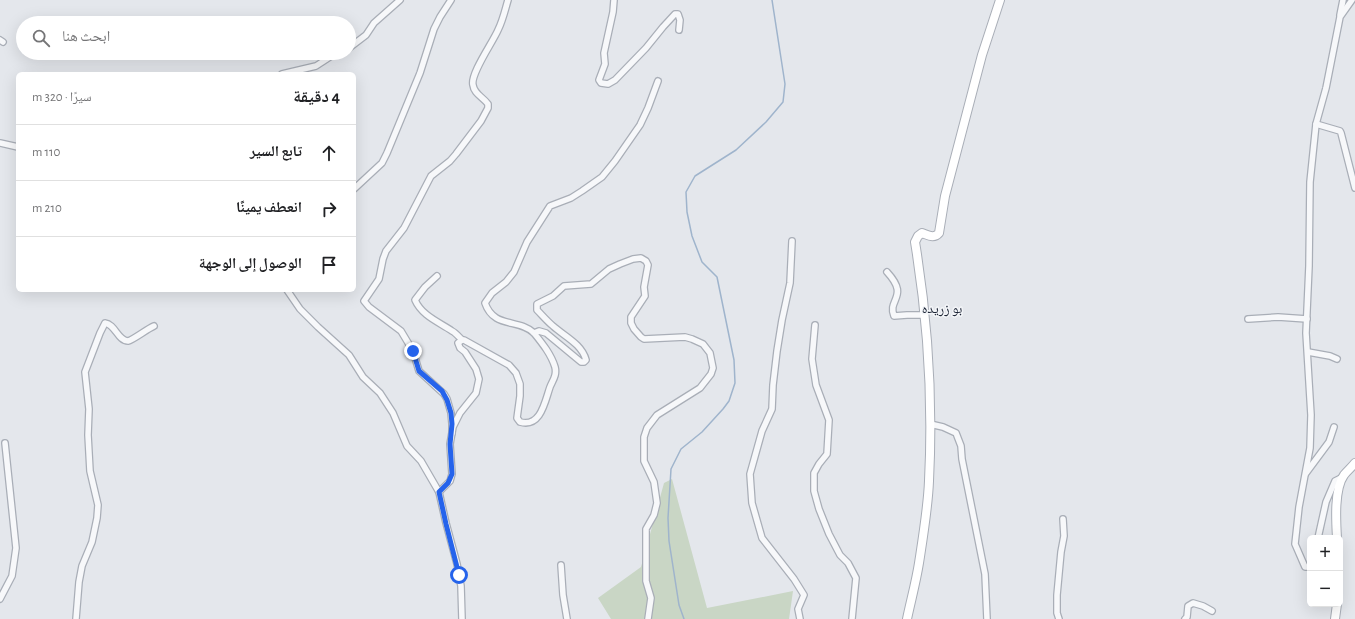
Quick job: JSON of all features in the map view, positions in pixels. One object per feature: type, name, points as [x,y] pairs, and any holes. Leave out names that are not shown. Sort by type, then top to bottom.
[{"type":"street","points":[[356,43],[366,35],[374,23],[400,0]]},
{"type":"street","points":[[356,187],[382,163],[420,73],[434,29],[451,0]]},
{"type":"street","points":[[439,492],[448,483],[452,474],[450,444],[452,433],[451,413],[444,394],[419,371],[413,351],[401,331],[369,307],[364,301],[379,279],[386,250],[406,224],[431,176],[453,158],[487,111],[488,104],[475,91],[472,80],[476,68],[488,50],[499,28],[508,0]]},
{"type":"street","points":[[614,0],[613,12],[604,53],[605,64],[599,80],[601,83],[608,84],[626,70],[675,14],[678,14],[679,16],[679,30]]},
{"type":"street","points":[[907,619],[919,563],[929,482],[930,398],[925,316],[915,242],[918,236],[922,233],[935,236],[938,233],[945,196],[982,55],[1000,0]]},
{"type":"street","points":[[1307,567],[1295,544],[1299,507],[1310,448],[1311,415],[1306,333],[1310,187],[1316,124],[1326,88],[1343,0]]},
{"type":"street","points":[[1340,17],[1352,0]]},
{"type":"street","points":[[290,72],[316,66],[325,60]]},
{"type":"street","points":[[437,276],[425,287],[415,300],[417,305],[426,314],[453,331],[462,340],[509,365],[516,373],[520,384],[517,418],[523,423],[537,418],[544,407],[556,375],[555,366],[547,350],[534,333],[528,328],[500,321],[488,311],[485,303],[492,293],[506,282],[514,272],[527,242],[550,206],[571,198],[582,191],[602,177],[615,162],[640,125],[658,81]]},
{"type":"street","points":[[1316,124],[1330,127],[1342,133],[1355,188]]},
{"type":"street","points":[[0,143],[16,147]]},
{"type":"street","points":[[792,241],[790,283],[777,351],[772,409],[762,431],[750,474],[752,503],[762,538],[794,579],[804,595],[798,609],[800,619]]},
{"type":"street","points":[[534,333],[539,331],[546,333],[581,362],[584,362],[586,360],[585,357],[576,343],[542,315],[537,310],[537,304],[553,296],[564,286],[591,284],[609,269],[633,259],[641,258],[646,261],[648,265],[644,287],[645,296],[631,317],[631,323],[634,329],[644,339],[685,337],[692,339],[703,344],[710,353],[713,368],[706,382],[695,391],[657,415],[647,428],[644,437],[644,461],[654,482],[656,503],[654,515],[646,529],[646,581],[650,598],[648,619]]},
{"type":"street","points":[[887,272],[896,285],[898,292],[892,312],[894,316],[907,314],[925,316]]},
{"type":"street","points":[[288,292],[300,309],[349,355],[363,376],[384,398],[393,413],[407,446],[421,461],[439,492],[461,586],[462,619]]},
{"type":"street","points":[[1248,319],[1278,317],[1307,319]]},
{"type":"street","points":[[76,619],[82,566],[92,542],[98,505],[90,471],[89,409],[85,372],[105,324],[110,324],[122,338],[128,341],[154,326]]},
{"type":"street","points":[[814,325],[812,359],[816,385],[829,420],[827,454],[814,473],[814,491],[828,534],[840,555],[848,563],[856,578],[852,619]]},
{"type":"street","points":[[452,433],[460,413],[476,393],[479,379],[476,369],[465,352],[458,346],[458,343],[462,340]]},
{"type":"street","points":[[1308,352],[1330,356],[1337,359]]},
{"type":"street","points":[[930,424],[943,427],[956,434],[961,446],[962,458],[985,574],[987,619]]},
{"type":"street","points":[[1305,474],[1329,442],[1334,428]]},
{"type":"street","points":[[0,600],[12,576],[16,548],[5,443]]},
{"type":"street","points":[[1319,535],[1326,502],[1335,481],[1343,476],[1355,463]]},
{"type":"street","points":[[1337,535],[1337,501],[1343,476]]},
{"type":"street","points":[[1059,619],[1057,613],[1057,595],[1064,536],[1063,519]]},
{"type":"street","points":[[562,565],[563,595],[567,619]]},
{"type":"street","points":[[1185,619],[1187,617],[1188,606],[1193,603],[1212,611]]},
{"type":"street","points":[[1335,619],[1337,607]]},
{"type":"green space","points":[[672,479],[707,608],[793,591],[789,619],[611,619],[598,598],[641,567],[664,483]]},
{"type":"waterway","points":[[684,619],[679,605],[669,541],[668,518],[671,469],[681,449],[702,432],[729,401],[735,383],[734,360],[717,277],[702,262],[692,236],[687,212],[686,192],[695,176],[736,150],[766,122],[783,102],[785,84],[772,0]]},
{"type":"district","name":"بو زريده","points":[[942,308]]},
{"type":"route","points":[[413,351],[419,371],[442,391],[449,406],[452,424],[450,455],[452,474],[448,483],[439,492],[459,575]]}]
